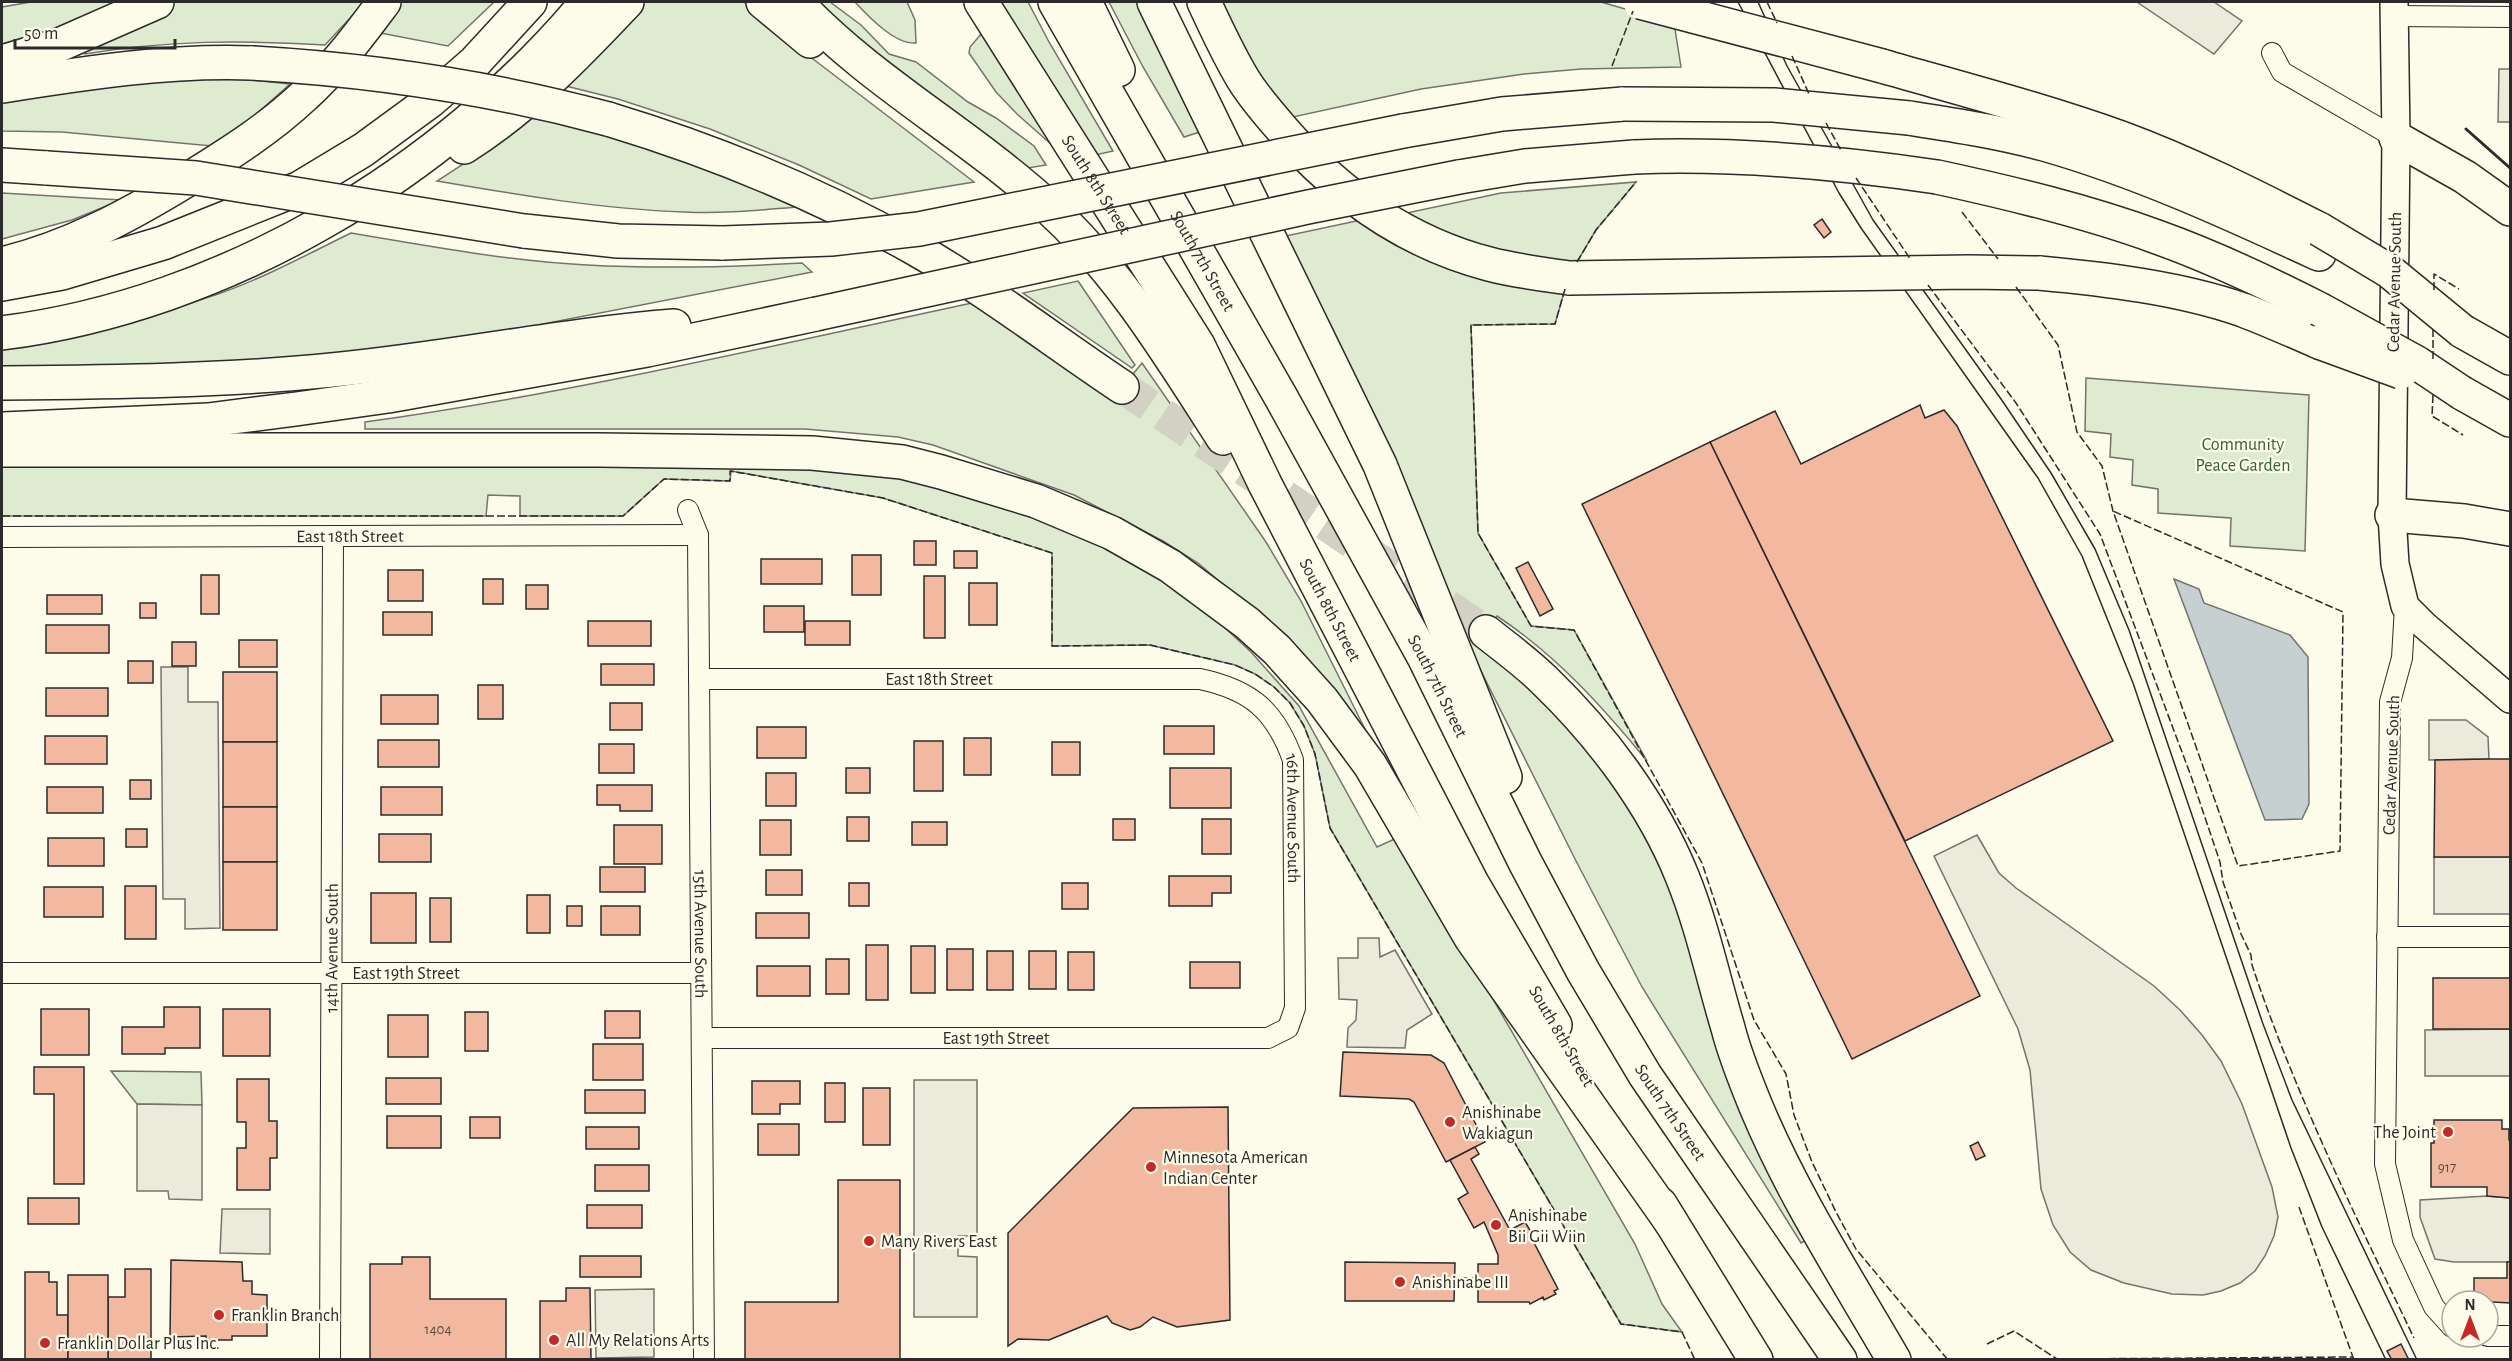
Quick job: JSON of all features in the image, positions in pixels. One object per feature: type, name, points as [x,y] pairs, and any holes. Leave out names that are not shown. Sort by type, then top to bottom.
[{"type":"highway","points":[[2,62],[59,45],[98,30],[157,2]]},
{"type":"highway","points":[[2,264],[70,242],[120,219],[246,144],[307,94],[337,61],[384,2]]},
{"type":"highway","points":[[2,284],[62,273],[163,243],[300,188],[363,150],[430,101],[475,62],[530,2]]},
{"type":"highway","points":[[2,333],[59,324],[136,305],[234,266],[331,218],[427,153],[522,72],[586,2]]},
{"type":"highway","points":[[234,266],[282,250],[335,224],[484,134],[513,112],[568,63],[627,2]]},
{"type":"highway","name":"South 8th Street","points":[[981,2],[1198,345],[1265,484],[1472,883],[1671,1222]]},
{"type":"highway","name":"South 7th Street","points":[[1055,2],[1282,399],[1424,657],[1525,862],[1583,971],[1646,1075],[1840,1359]]},
{"type":"highway","points":[[1084,2],[1282,399]]},
{"type":"highway","points":[[1154,2],[1380,465],[1583,971]]},
{"type":"highway","points":[[1204,2],[1244,81],[1264,109],[1313,163],[1362,205],[1387,222],[1413,236],[1459,255],[1517,271],[1569,278],[1969,272],[2039,273],[2084,277],[2208,300],[2242,310],[2319,342],[2462,393]]},
{"type":"highway","points":[[1640,2],[1882,66],[2042,112],[2122,139],[2216,178],[2462,331],[2511,358]]},
{"type":"highway","points":[[775,3],[861,61],[1024,186],[1074,231],[1112,273],[1158,338],[1308,567]]},
{"type":"highway","points":[[2,86],[120,68],[206,61],[252,63],[381,73],[446,82],[608,119],[719,156],[806,194],[888,234],[946,268],[1122,387]]},
{"type":"highway","points":[[2,165],[196,178],[524,231],[618,241],[723,243],[821,240],[919,229],[1403,131],[1502,114],[1623,104],[1774,105],[1909,118],[2014,137],[2086,157],[2215,207],[2319,242]]},
{"type":"highway","points":[[2396,138],[2465,177],[2511,209]]},
{"type":"highway","points":[[2,429],[197,421],[388,396],[647,350],[1379,192],[1459,177],[1525,166],[1634,157],[1707,155],[1773,157],[1846,164],[1937,177],[2058,206],[2147,234],[2253,277],[2319,309],[2417,363],[2462,393],[2511,420]]},
{"type":"highway","points":[[2,170],[47,168]]},
{"type":"highway","points":[[2,383],[169,380],[294,374],[379,365],[618,330],[816,314]]},
{"type":"highway","points":[[2,450],[611,450],[823,454],[902,462],[941,472],[1036,501],[1112,533],[1178,572],[1247,623],[1277,650],[1322,700],[1370,765],[1471,938],[1671,1222],[1753,1353]]},
{"type":"highway","points":[[2392,515],[2464,521],[2511,529]]},
{"type":"highway","points":[[1486,632],[1545,681],[1589,727],[1637,792],[1657,825],[1682,876],[1701,932],[1728,1031],[1743,1074],[1774,1147],[1815,1224],[1894,1359]]},
{"type":"main road","name":"Cedar Avenue South","points":[[2394,9],[2396,138],[2392,515],[2395,564],[2405,606]]},
{"type":"main road","points":[[2405,606],[2511,699]]},
{"type":"street","points":[[2394,9],[2511,17]]},
{"type":"street","points":[[2272,53],[2282,72],[2396,138]]},
{"type":"street","name":"15th Avenue South","points":[[688,510],[698,535],[704,1359]]},
{"type":"street","name":"East 18th Street","points":[[2,537],[698,535]]},
{"type":"street","name":"14th Avenue South","points":[[330,1359],[333,536]]},
{"type":"street","name":"Cedar Avenue South","points":[[2405,606],[2402,658],[2390,702],[2385,1164],[2403,1240],[2434,1307],[2440,1314]]},
{"type":"street","name":"East 18th Street","points":[[699,679],[1179,679]]},
{"type":"street","name":"16th Avenue South","points":[[1179,679],[1200,679],[1227,685],[1249,697],[1269,712],[1285,736],[1293,760],[1295,1008],[1288,1028]]},
{"type":"street","points":[[2387,937],[2511,937]]},
{"type":"street","name":"East 19th Street","points":[[2,973],[701,973]]},
{"type":"street","name":"East 19th Street","points":[[702,1038],[1268,1038],[1288,1028]]},
{"type":"green space","points":[[31,2],[138,2],[2,48],[2,7]]},
{"type":"green space","points":[[175,2],[365,2],[325,45],[205,42],[116,49],[85,54],[82,44]]},
{"type":"green space","points":[[393,2],[494,2],[448,46],[370,31]]},
{"type":"green space","points":[[640,2],[744,2],[796,46],[974,182],[871,199],[799,165],[710,129],[618,99],[558,84]]},
{"type":"green space","points":[[816,2],[830,2],[861,25],[889,54],[916,62],[968,102],[996,118],[1034,146],[1046,165],[1028,168],[858,39]]},
{"type":"green space","points":[[855,2],[907,2],[915,20],[916,43],[891,35],[874,22]]},
{"type":"green space","points":[[994,2],[1028,2],[1113,151],[1091,156]]},
{"type":"green space","points":[[1109,2],[1145,2],[1206,130],[1184,137],[1143,67]]},
{"type":"green space","points":[[1217,2],[1601,2],[1674,23],[1681,67],[1581,69],[1524,74],[1421,89],[1284,119]]},
{"type":"green space","points":[[982,33],[1052,145],[996,92],[969,53],[970,47]]},
{"type":"green space","points":[[233,78],[290,84],[237,131],[212,146],[62,132],[2,131],[2,93],[37,88]]},
{"type":"green space","points":[[526,117],[584,128],[690,161],[798,207],[712,212],[622,208],[560,201],[437,181],[482,152]]},
{"type":"green space","points":[[1636,182],[1596,230],[1577,262],[1536,259],[1455,240],[1402,214],[1501,193]]},
{"type":"green space","points":[[2,193],[121,200],[72,220],[2,239]]},
{"type":"green space","points":[[1361,220],[1565,289],[1555,324],[1471,325],[1478,533],[1531,626],[1574,630],[1647,761],[1577,682],[1539,647],[1497,616],[1477,646],[1535,691],[1613,780],[1653,847],[1811,1237],[1801,1243],[1642,987],[1576,861],[1472,653],[1281,237]]},
{"type":"green space","points":[[351,233],[557,263],[668,267],[802,263],[812,272],[444,343],[359,356],[2,374],[2,350],[111,326],[218,294],[269,273]]},
{"type":"green space","points":[[1078,281],[1135,365],[1132,368],[1023,293]]},
{"type":"green space","points":[[972,303],[1112,400],[1142,363],[1266,542],[1301,601],[1371,741],[1266,621],[1198,563],[1163,541],[1074,495],[933,445],[898,437],[805,429],[365,429],[365,422],[518,398]]},
{"type":"green space","name":"Community Peace Garden","points":[[2086,378],[2309,395],[2305,551],[2230,546],[2231,518],[2158,513],[2158,489],[2132,485],[2133,460],[2110,457],[2111,434],[2085,431]]},
{"type":"green space","points":[[545,466],[853,469],[961,490],[1093,538],[1196,601],[1251,652],[1299,706],[1377,847],[1399,837],[1635,1244],[1662,1304],[1682,1332],[1621,1324],[1330,828],[1315,754],[1304,726],[1290,703],[1274,687],[1255,674],[1235,665],[1150,645],[1052,646],[1052,553],[883,498],[731,471],[730,481],[664,479],[623,516],[520,516],[520,496],[488,495],[486,516],[2,516],[2,467]]},
{"type":"green space","points":[[111,1071],[201,1072],[202,1105],[137,1104]]},
{"type":"shaded area","points":[[2137,2],[2214,2],[2242,21],[2214,54]]},
{"type":"shaded area","points":[[2499,69],[2510,69],[2510,122],[2498,122]]},
{"type":"shaded area","points":[[2174,579],[2199,589],[2204,603],[2290,635],[2308,657],[2309,804],[2302,819],[2265,820]]},
{"type":"shaded area","points":[[161,667],[188,667],[188,702],[218,702],[220,928],[185,929],[185,899],[163,899]]},
{"type":"shaded area","points":[[2429,720],[2466,720],[2488,737],[2489,759],[2429,760]]},
{"type":"shaded area","points":[[1977,835],[1999,873],[2016,888],[2154,986],[2180,1010],[2221,1061],[2242,1104],[2272,1187],[2278,1217],[2274,1236],[2265,1256],[2255,1271],[2240,1283],[2203,1295],[2172,1294],[2124,1283],[2091,1270],[2070,1252],[2053,1225],[2041,1189],[2030,1070],[2018,1029],[1934,856]]},
{"type":"shaded area","points":[[2434,857],[2510,857],[2510,914],[2434,914]]},
{"type":"shaded area","points":[[1358,938],[1379,938],[1380,957],[1395,950],[1432,1014],[1407,1030],[1405,1048],[1347,1047],[1348,1028],[1356,1020],[1357,1000],[1339,999],[1338,958],[1358,958]]},
{"type":"shaded area","points":[[2510,1029],[2510,1076],[2425,1076],[2425,1030]]},
{"type":"shaded area","points":[[914,1080],[977,1080],[977,1236],[958,1236],[958,1256],[977,1257],[977,1317],[914,1317]]},
{"type":"shaded area","points":[[137,1104],[202,1105],[202,1200],[169,1199],[168,1191],[137,1191]]},
{"type":"shaded area","points":[[2487,1196],[2510,1198],[2510,1262],[2454,1262],[2435,1259],[2420,1217],[2420,1200]]},
{"type":"shaded area","points":[[222,1209],[270,1209],[270,1254],[220,1253]]},
{"type":"shaded area","points":[[654,1289],[654,1357],[596,1358],[595,1290]]},
{"type":"building","points":[[1822,219],[1831,232],[1824,238],[1814,225]]},
{"type":"building","points":[[1920,405],[1925,418],[1944,410],[1957,426],[2113,741],[1905,841],[1710,442],[1775,411],[1801,464]]},
{"type":"building","points":[[1710,442],[1980,996],[1852,1059],[1582,504]]},
{"type":"building","points":[[914,541],[936,541],[936,565],[914,565]]},
{"type":"building","points":[[954,551],[977,551],[977,568],[954,568]]},
{"type":"building","points":[[852,555],[881,555],[881,595],[852,595]]},
{"type":"building","points":[[761,559],[822,559],[822,584],[761,584]]},
{"type":"building","points":[[1528,562],[1553,609],[1540,616],[1516,568]]},
{"type":"building","points":[[388,570],[423,570],[423,601],[388,601]]},
{"type":"building","points":[[201,575],[219,575],[219,614],[201,614]]},
{"type":"building","points":[[924,576],[945,576],[945,638],[924,638]]},
{"type":"building","points":[[483,579],[503,579],[503,604],[483,604]]},
{"type":"building","points":[[969,583],[997,583],[997,625],[969,625]]},
{"type":"building","points":[[526,585],[548,585],[548,609],[526,609]]},
{"type":"building","points":[[47,595],[102,595],[102,614],[47,614]]},
{"type":"building","points":[[140,603],[156,603],[156,618],[140,618]]},
{"type":"building","points":[[764,606],[804,606],[804,632],[764,632]]},
{"type":"building","points":[[383,612],[432,612],[432,635],[383,635]]},
{"type":"building","points":[[588,621],[651,621],[651,646],[588,646]]},
{"type":"building","points":[[805,621],[850,621],[850,645],[805,645]]},
{"type":"building","points":[[46,625],[109,625],[109,653],[46,653]]},
{"type":"building","points":[[239,640],[277,640],[277,667],[239,667]]},
{"type":"building","points":[[172,642],[196,642],[196,666],[172,666]]},
{"type":"building","points":[[128,661],[153,661],[153,683],[128,683]]},
{"type":"building","points":[[601,664],[654,664],[654,685],[601,685]]},
{"type":"building","points":[[223,672],[277,672],[277,742],[223,742]]},
{"type":"building","points":[[478,685],[503,685],[503,719],[478,719]]},
{"type":"building","points":[[46,688],[108,688],[108,716],[46,716]]},
{"type":"building","points":[[381,695],[438,695],[438,724],[381,724]]},
{"type":"building","points":[[610,703],[642,703],[642,730],[610,730]]},
{"type":"building","points":[[1164,726],[1214,726],[1214,754],[1164,754]]},
{"type":"building","points":[[757,727],[806,727],[806,758],[757,758]]},
{"type":"building","points":[[45,736],[107,736],[107,764],[45,764]]},
{"type":"building","points":[[964,738],[991,738],[991,775],[964,775]]},
{"type":"building","points":[[378,740],[439,740],[439,767],[378,767]]},
{"type":"building","points":[[914,741],[943,741],[943,791],[914,791]]},
{"type":"building","points":[[223,742],[277,742],[277,807],[223,807]]},
{"type":"building","points":[[1052,742],[1080,742],[1080,775],[1052,775]]},
{"type":"building","points":[[599,744],[634,744],[634,773],[599,773]]},
{"type":"building","points":[[2510,759],[2510,857],[2434,857],[2435,760]]},
{"type":"building","points":[[846,768],[870,768],[870,793],[846,793]]},
{"type":"building","points":[[1170,768],[1231,768],[1231,808],[1170,808]]},
{"type":"building","points":[[766,773],[796,773],[796,806],[766,806]]},
{"type":"building","points":[[130,780],[151,780],[151,799],[130,799]]},
{"type":"building","points":[[597,785],[652,785],[652,811],[620,811],[620,805],[597,805]]},
{"type":"building","points":[[47,787],[103,787],[103,813],[47,813]]},
{"type":"building","points":[[381,787],[442,787],[442,815],[381,815]]},
{"type":"building","points":[[223,807],[277,807],[277,862],[223,862]]},
{"type":"building","points":[[847,817],[869,817],[869,841],[847,841]]},
{"type":"building","points":[[1113,819],[1135,819],[1135,840],[1113,840]]},
{"type":"building","points":[[1202,819],[1231,819],[1231,854],[1202,854]]},
{"type":"building","points":[[760,820],[791,820],[791,855],[760,855]]},
{"type":"building","points":[[912,822],[947,822],[947,845],[912,845]]},
{"type":"building","points":[[614,825],[662,825],[662,864],[614,864]]},
{"type":"building","points":[[126,829],[147,829],[147,847],[126,847]]},
{"type":"building","points":[[379,834],[431,834],[431,862],[379,862]]},
{"type":"building","points":[[48,838],[104,838],[104,866],[48,866]]},
{"type":"building","points":[[223,862],[277,862],[277,930],[223,930]]},
{"type":"building","points":[[600,867],[645,867],[645,892],[600,892]]},
{"type":"building","points":[[766,870],[802,870],[802,895],[766,895]]},
{"type":"building","points":[[1169,876],[1231,876],[1231,893],[1212,893],[1212,906],[1169,906]]},
{"type":"building","points":[[849,883],[869,883],[869,906],[849,906]]},
{"type":"building","points":[[1062,883],[1088,883],[1088,909],[1062,909]]},
{"type":"building","points":[[125,886],[156,886],[156,939],[125,939]]},
{"type":"building","points":[[44,887],[103,887],[103,917],[44,917]]},
{"type":"building","points":[[371,893],[416,893],[416,943],[371,943]]},
{"type":"building","points":[[527,895],[550,895],[550,933],[527,933]]},
{"type":"building","points":[[430,898],[451,898],[451,942],[430,942]]},
{"type":"building","points":[[567,906],[582,906],[582,926],[567,926]]},
{"type":"building","points":[[601,906],[640,906],[640,935],[601,935]]},
{"type":"building","points":[[756,913],[809,913],[809,938],[756,938]]},
{"type":"building","points":[[866,945],[888,945],[888,1000],[866,1000]]},
{"type":"building","points":[[911,946],[935,946],[935,993],[911,993]]},
{"type":"building","points":[[947,949],[973,949],[973,990],[947,990]]},
{"type":"building","points":[[987,951],[1013,951],[1013,990],[987,990]]},
{"type":"building","points":[[1029,951],[1056,951],[1056,989],[1029,989]]},
{"type":"building","points":[[1068,952],[1094,952],[1094,990],[1068,990]]},
{"type":"building","points":[[826,959],[849,959],[849,994],[826,994]]},
{"type":"building","points":[[1190,962],[1240,962],[1240,988],[1190,988]]},
{"type":"building","points":[[757,966],[810,966],[810,996],[757,996]]},
{"type":"building","points":[[2433,978],[2510,978],[2510,1029],[2433,1029]]},
{"type":"building","points":[[164,1007],[200,1007],[200,1048],[165,1048],[165,1054],[122,1054],[122,1027],[164,1027]]},
{"type":"building","points":[[41,1009],[89,1009],[89,1055],[41,1055]]},
{"type":"building","points":[[223,1009],[270,1009],[270,1056],[223,1056]]},
{"type":"building","points":[[605,1011],[640,1011],[640,1038],[605,1038]]},
{"type":"building","points":[[465,1012],[488,1012],[488,1051],[465,1051]]},
{"type":"building","points":[[388,1015],[428,1015],[428,1057],[388,1057]]},
{"type":"building","points":[[593,1044],[643,1044],[643,1080],[593,1080]]},
{"type":"building","name":"Anishinabe Wakiagun","points":[[1343,1052],[1431,1055],[1444,1063],[1485,1142],[1446,1162],[1414,1102],[1409,1099],[1340,1096]]},
{"type":"building","points":[[34,1067],[84,1067],[84,1184],[54,1184],[54,1094],[34,1094]]},
{"type":"building","points":[[386,1078],[441,1078],[441,1104],[386,1104]]},
{"type":"building","points":[[237,1079],[269,1079],[269,1121],[277,1121],[277,1158],[270,1158],[270,1190],[237,1190],[237,1148],[246,1148],[246,1122],[237,1122]]},
{"type":"building","points":[[752,1081],[800,1081],[800,1104],[780,1104],[780,1114],[752,1114]]},
{"type":"building","points":[[825,1083],[845,1083],[845,1122],[825,1122]]},
{"type":"building","points":[[863,1088],[890,1088],[890,1145],[863,1145]]},
{"type":"building","points":[[585,1090],[645,1090],[645,1113],[585,1113]]},
{"type":"building","name":"Minnesota American Indian Center","points":[[1228,1107],[1230,1320],[1177,1327],[1153,1317],[1140,1327],[1130,1330],[1112,1323],[1107,1316],[1049,1340],[1018,1339],[1008,1346],[1008,1233],[1133,1108]]},
{"type":"building","points":[[387,1116],[441,1116],[441,1148],[387,1148]]},
{"type":"building","points":[[470,1117],[500,1117],[500,1138],[470,1138]]},
{"type":"building","points":[[2434,1120],[2502,1120],[2502,1129],[2509,1129],[2510,1198],[2487,1196],[2487,1187],[2431,1187],[2431,1143],[2434,1143]]},
{"type":"building","points":[[758,1124],[799,1124],[799,1155],[758,1155]]},
{"type":"building","points":[[586,1127],[639,1127],[639,1149],[586,1149]]},
{"type":"building","points":[[1978,1142],[1985,1156],[1976,1160],[1970,1146]]},
{"type":"building","name":"Anishinabe Bii Gii Wiin","points":[[1475,1147],[1479,1154],[1471,1159],[1510,1230],[1525,1222],[1558,1289],[1554,1291],[1556,1294],[1544,1300],[1543,1297],[1530,1304],[1529,1302],[1478,1302],[1478,1264],[1498,1264],[1498,1255],[1484,1222],[1474,1228],[1458,1199],[1468,1193],[1450,1160]]},
{"type":"building","points":[[595,1165],[649,1165],[649,1191],[595,1191]]},
{"type":"building","name":"Many Rivers East","points":[[838,1180],[900,1180],[900,1360],[745,1360],[745,1302],[838,1302]]},
{"type":"building","points":[[28,1198],[79,1198],[79,1224],[28,1224]]},
{"type":"building","points":[[587,1205],[642,1205],[642,1228],[587,1228]]},
{"type":"building","points":[[580,1256],[641,1256],[641,1277],[580,1277]]},
{"type":"building","points":[[402,1257],[430,1257],[430,1299],[506,1299],[506,1360],[370,1360],[370,1264],[402,1264]]},
{"type":"building","name":"Franklin Branch","points":[[171,1260],[242,1262],[243,1281],[252,1281],[252,1294],[267,1295],[267,1336],[232,1336],[232,1340],[206,1340],[206,1336],[170,1337]]},
{"type":"building","name":"Anishinabe III","points":[[1345,1262],[1455,1263],[1454,1301],[1345,1301]]},
{"type":"building","points":[[2507,1262],[2510,1262],[2510,1303],[2500,1302],[2500,1289],[2474,1289],[2474,1278],[2507,1278]]},
{"type":"building","points":[[125,1269],[151,1269],[151,1360],[108,1360],[108,1297],[125,1297]]},
{"type":"building","points":[[25,1272],[49,1272],[49,1282],[57,1282],[57,1315],[68,1315],[68,1360],[25,1360]]},
{"type":"building","points":[[68,1275],[108,1275],[108,1360],[68,1360]]},
{"type":"building","points":[[1454,1278],[1478,1278],[1478,1287],[1454,1287]]},
{"type":"building","points":[[566,1288],[590,1288],[591,1360],[540,1360],[540,1301],[566,1301]]},
{"type":"building","points":[[2401,1344],[2409,1360],[2392,1360],[2387,1351]]},
{"type":"tunnel","points":[[1122,387],[1486,632]]},
{"type":"tram line","points":[[1738,2],[1839,193],[1861,228],[2038,478],[2082,556],[2133,683],[2291,1148],[2322,1227],[2386,1360]]},
{"type":"tram line","points":[[1758,2],[1787,66],[1873,220],[2051,473],[2095,549],[2129,630],[2263,1024],[2292,1100],[2417,1360]]},
{"type":"fence","points":[[1767,2],[1777,23]]},
{"type":"fence","points":[[1612,66],[1633,11]]},
{"type":"fence","points":[[1792,56],[1809,94]]},
{"type":"fence","points":[[1826,123],[1842,152]]},
{"type":"fence","points":[[1856,178],[1911,260]]},
{"type":"fence","points":[[1577,262],[1596,230],[1636,182]]},
{"type":"fence","points":[[1962,212],[1998,259]]},
{"type":"fence","points":[[2434,290],[2434,274],[2459,289]]},
{"type":"fence","points":[[1928,285],[2016,403],[2100,534],[2191,776],[2220,862],[2223,882],[2287,1060],[2327,1154],[2414,1338]]},
{"type":"fence","points":[[2016,287],[2058,345],[2077,432],[2102,466],[2113,511],[2238,866],[2340,851],[2343,612],[2113,511]]},
{"type":"fence","points":[[1565,289],[1555,324],[1471,325],[1478,533],[1531,626],[1574,630],[1702,863],[1754,1020],[1786,1074],[1794,1115],[1812,1162],[1836,1212],[1856,1249],[1948,1360]]},
{"type":"fence","points":[[2433,329],[2433,359]]},
{"type":"fence","points":[[2433,395],[2432,416],[2463,435]]},
{"type":"fence","points":[[2,516],[623,516],[664,479],[730,481],[730,471],[883,498],[1052,553],[1052,646],[1150,645],[1235,665],[1255,674],[1274,687],[1290,703],[1304,726],[1315,754],[1330,828],[1621,1324],[1682,1332],[1695,1360]]},
{"type":"fence","points":[[2299,1207],[2354,1360]]},
{"type":"fence","points":[[1987,1344],[2014,1331],[2057,1359],[2353,1357]]},
{"type":"wall","points":[[2466,129],[2510,168]]},
{"type":"place","name":"Anishinabe Wakiagun","points":[[1450,1122]]},
{"type":"place","name":"The Joint","points":[[2448,1132]]},
{"type":"place","name":"Minnesota American Indian Center","points":[[1151,1167]]},
{"type":"place","name":"Anishinabe Bii Gii Wiin","points":[[1496,1225]]},
{"type":"place","name":"Many Rivers East","points":[[869,1241]]},
{"type":"place","name":"Anishinabe III","points":[[1400,1282]]},
{"type":"place","name":"Franklin Branch","points":[[219,1315]]},
{"type":"place","name":"All My Relations Arts","points":[[554,1340]]},
{"type":"place","name":"Franklin Dollar Plus Inc.","points":[[45,1343]]}]
